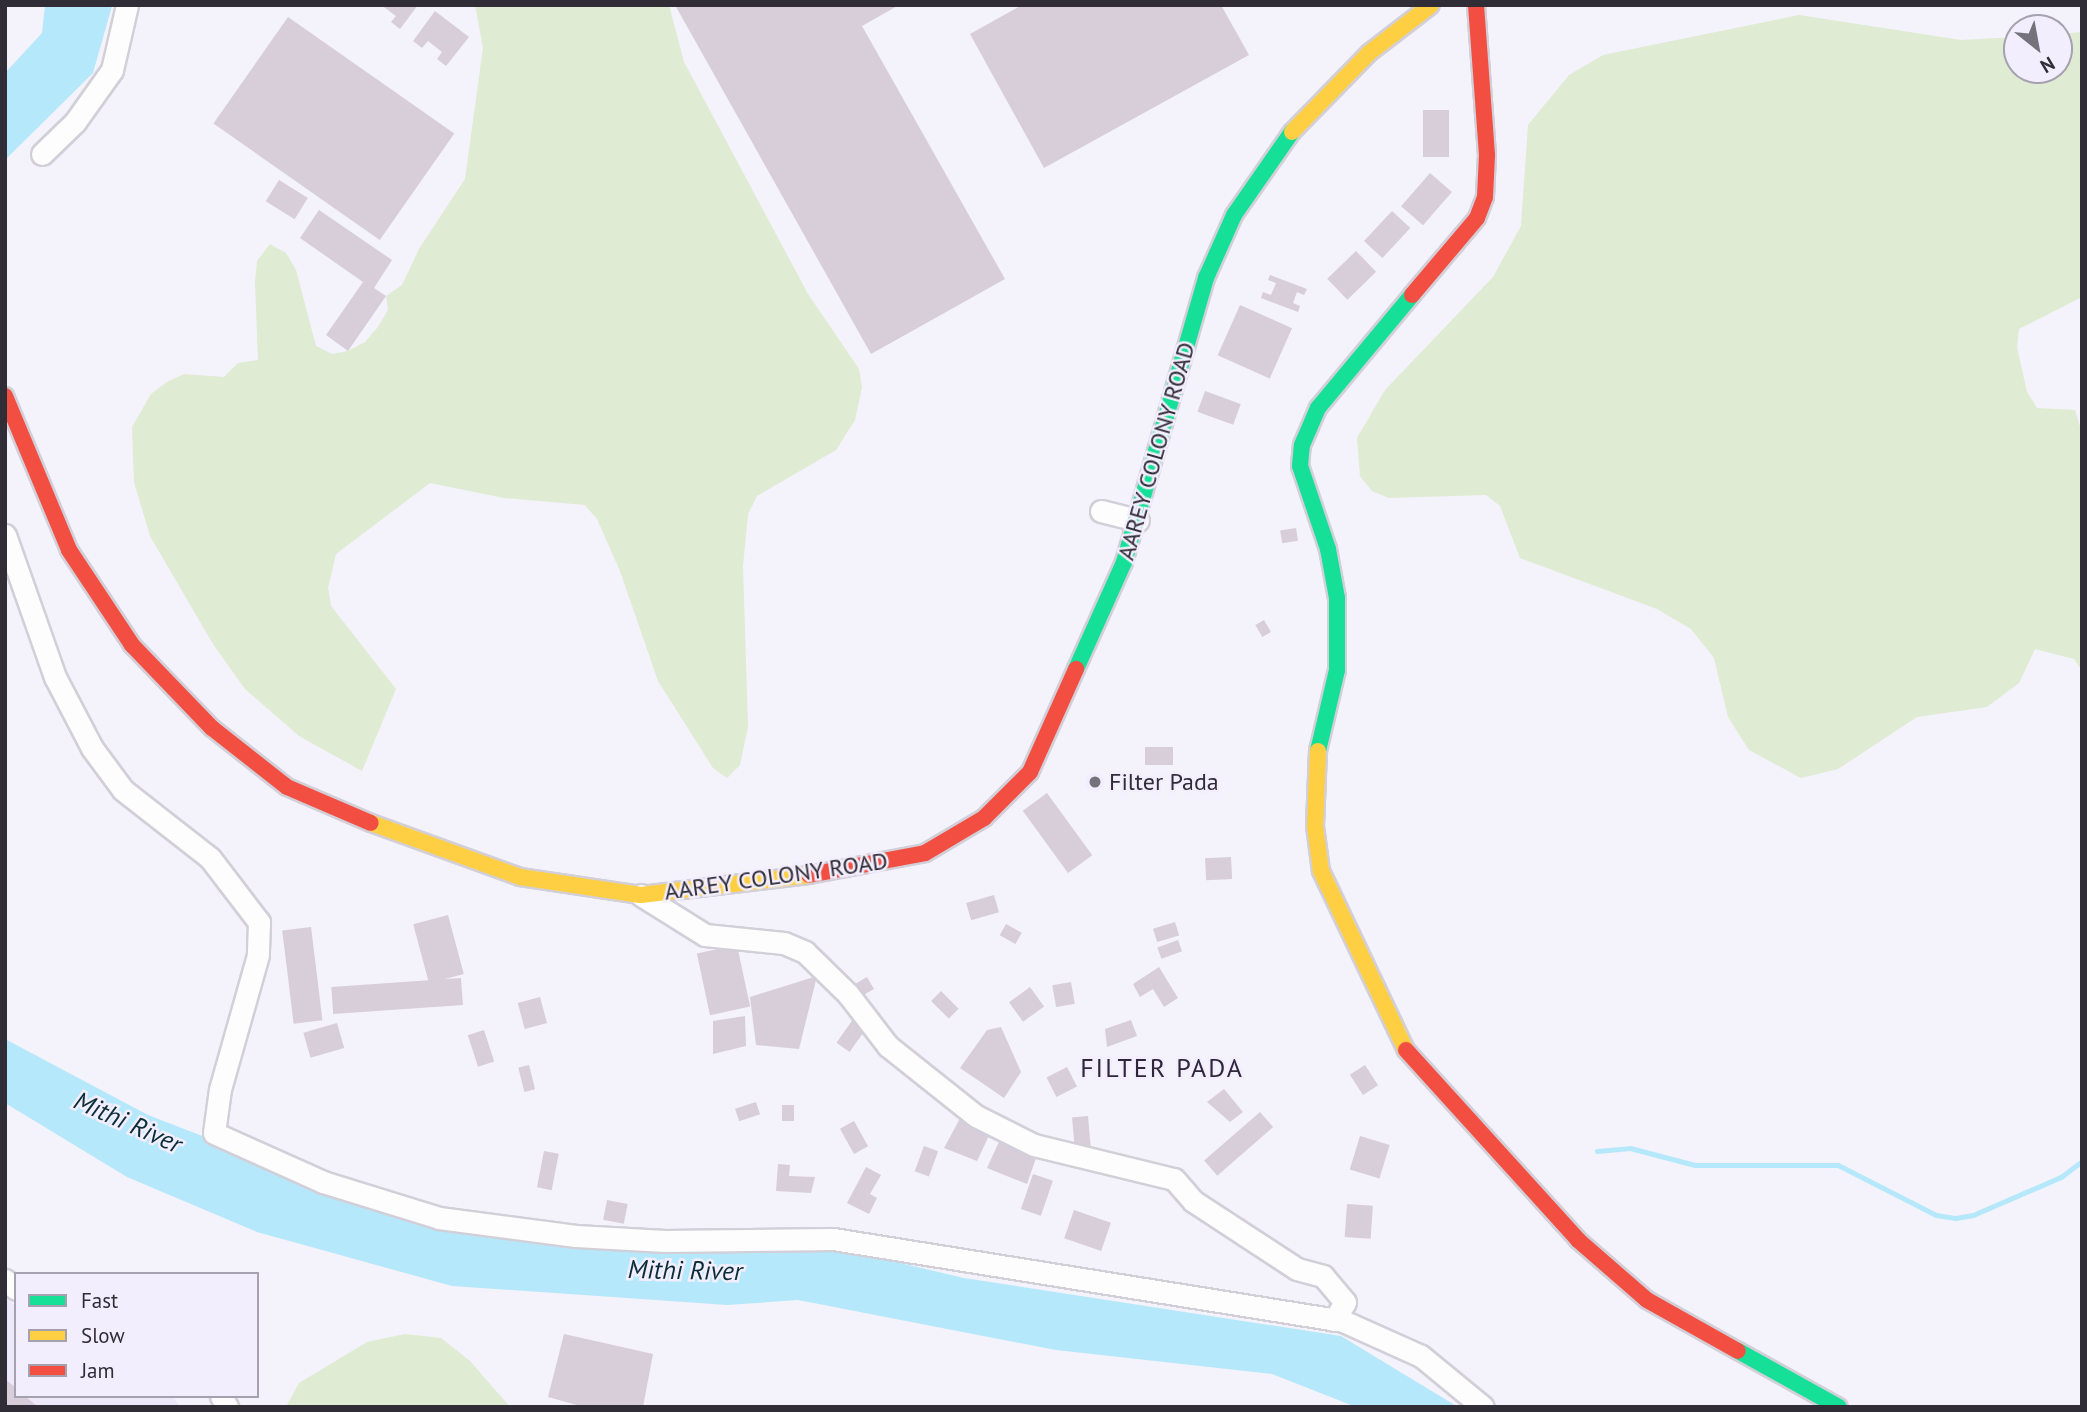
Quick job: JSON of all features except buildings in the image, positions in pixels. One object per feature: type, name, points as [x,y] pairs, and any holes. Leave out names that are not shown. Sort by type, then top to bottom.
[{"type":"main road","name":"AAREY COLONY ROAD","points":[[5,396],[69,550],[132,645],[233,745],[287,787],[412,841],[520,877],[641,895],[856,869],[925,853],[984,818],[1030,772],[1124,562],[1206,278],[1234,215],[1290,135],[1369,53],[1431,5]]},
{"type":"main road","points":[[1476,5],[1487,155],[1485,197],[1477,218],[1318,408],[1302,445],[1300,467],[1328,549],[1337,597],[1337,670],[1316,757],[1315,826],[1321,871],[1332,904],[1412,1061],[1577,1240],[1647,1300],[1839,1407]]},
{"type":"street","points":[[42,154],[75,122],[112,70],[127,5]]},
{"type":"street","points":[[1101,511],[1138,520]]},
{"type":"street","points":[[5,535],[55,677],[92,748],[123,790],[210,858],[259,922],[258,954],[220,1089],[214,1133],[323,1182],[439,1218],[576,1236],[665,1241],[833,1239],[1334,1320],[1421,1356],[1483,1407]]},
{"type":"street","points":[[641,895],[705,936],[785,943],[805,952],[848,994],[888,1046],[976,1116],[1034,1145],[1174,1179],[1193,1201],[1297,1269],[1324,1276],[1345,1302],[1334,1320]]},
{"type":"shaded area","points":[[5,1298],[14,1305],[14,1398],[174,1398],[180,1407],[5,1407]]},
{"type":"green space","points":[[475,5],[669,5],[684,62],[808,294],[859,369],[862,387],[855,420],[836,450],[757,496],[748,514],[743,566],[748,727],[740,765],[727,778],[713,768],[658,681],[620,571],[597,519],[585,505],[504,498],[430,483],[336,554],[328,588],[331,606],[396,689],[362,771],[299,736],[245,689],[213,644],[150,536],[134,482],[132,427],[151,394],[167,382],[184,374],[224,377],[238,363],[258,360],[255,282],[257,261],[270,244],[286,253],[296,270],[316,346],[332,354],[348,351],[365,342],[378,327],[388,310],[386,296],[402,285],[419,249],[465,179],[483,48]]},
{"type":"green space","points":[[1799,15],[1961,40],[2003,38],[2003,84],[2073,84],[2073,33],[2082,32],[2082,297],[2019,329],[2017,347],[2027,392],[2037,408],[2075,410],[2082,433],[2082,671],[2074,659],[2035,649],[2019,683],[1987,707],[1917,717],[1838,769],[1801,778],[1749,750],[1728,717],[1714,658],[1691,629],[1657,609],[1520,558],[1500,506],[1486,495],[1389,498],[1372,491],[1360,476],[1357,438],[1385,390],[1493,277],[1521,226],[1528,125],[1569,75],[1603,55]]},
{"type":"green space","points":[[405,1334],[441,1338],[470,1361],[510,1407],[286,1407],[299,1383],[367,1342]]},
{"type":"water","points":[[45,5],[112,6],[93,73],[5,160],[5,73],[42,33]]},
{"type":"water","name":"Mithi River","points":[[5,1039],[148,1115],[441,1228],[832,1247],[964,1278],[1341,1336],[1458,1407],[1356,1407],[1272,1374],[1056,1350],[798,1300],[727,1305],[452,1286],[257,1232],[127,1177],[5,1103]]},
{"type":"waterway","points":[[1597,1151],[1630,1148],[1695,1165],[1838,1165],[1936,1215],[1956,1218],[1973,1215],[2061,1177],[2082,1161]]},
{"type":"traffic: fast","points":[[1076,669],[1124,562],[1206,278],[1234,215],[1292,132]]},
{"type":"traffic: fast","points":[[1318,751],[1337,670],[1337,598],[1328,549],[1300,466],[1302,445],[1318,408],[1412,295]]},
{"type":"traffic: fast","points":[[1738,1351],[1839,1407]]},
{"type":"traffic: slow","points":[[1292,132],[1369,53],[1431,5]]},
{"type":"traffic: slow","points":[[1318,751],[1315,826],[1321,871],[1406,1050]]},
{"type":"traffic: slow","points":[[371,823],[520,877],[641,895],[809,875]]},
{"type":"traffic: jam","points":[[1412,295],[1477,218],[1485,197],[1487,155],[1476,5]]},
{"type":"traffic: jam","points":[[5,396],[69,550],[132,645],[212,728],[287,787],[371,823]]},
{"type":"traffic: jam","points":[[809,875],[925,853],[984,818],[1030,772],[1076,669]]},
{"type":"traffic: jam","points":[[1406,1050],[1578,1240],[1647,1300],[1738,1351]]},
{"type":"place","name":"Filter Pada","points":[[1095,782]]},
{"type":"district","name":"FILTER PADA","points":[[1162,1068]]}]
